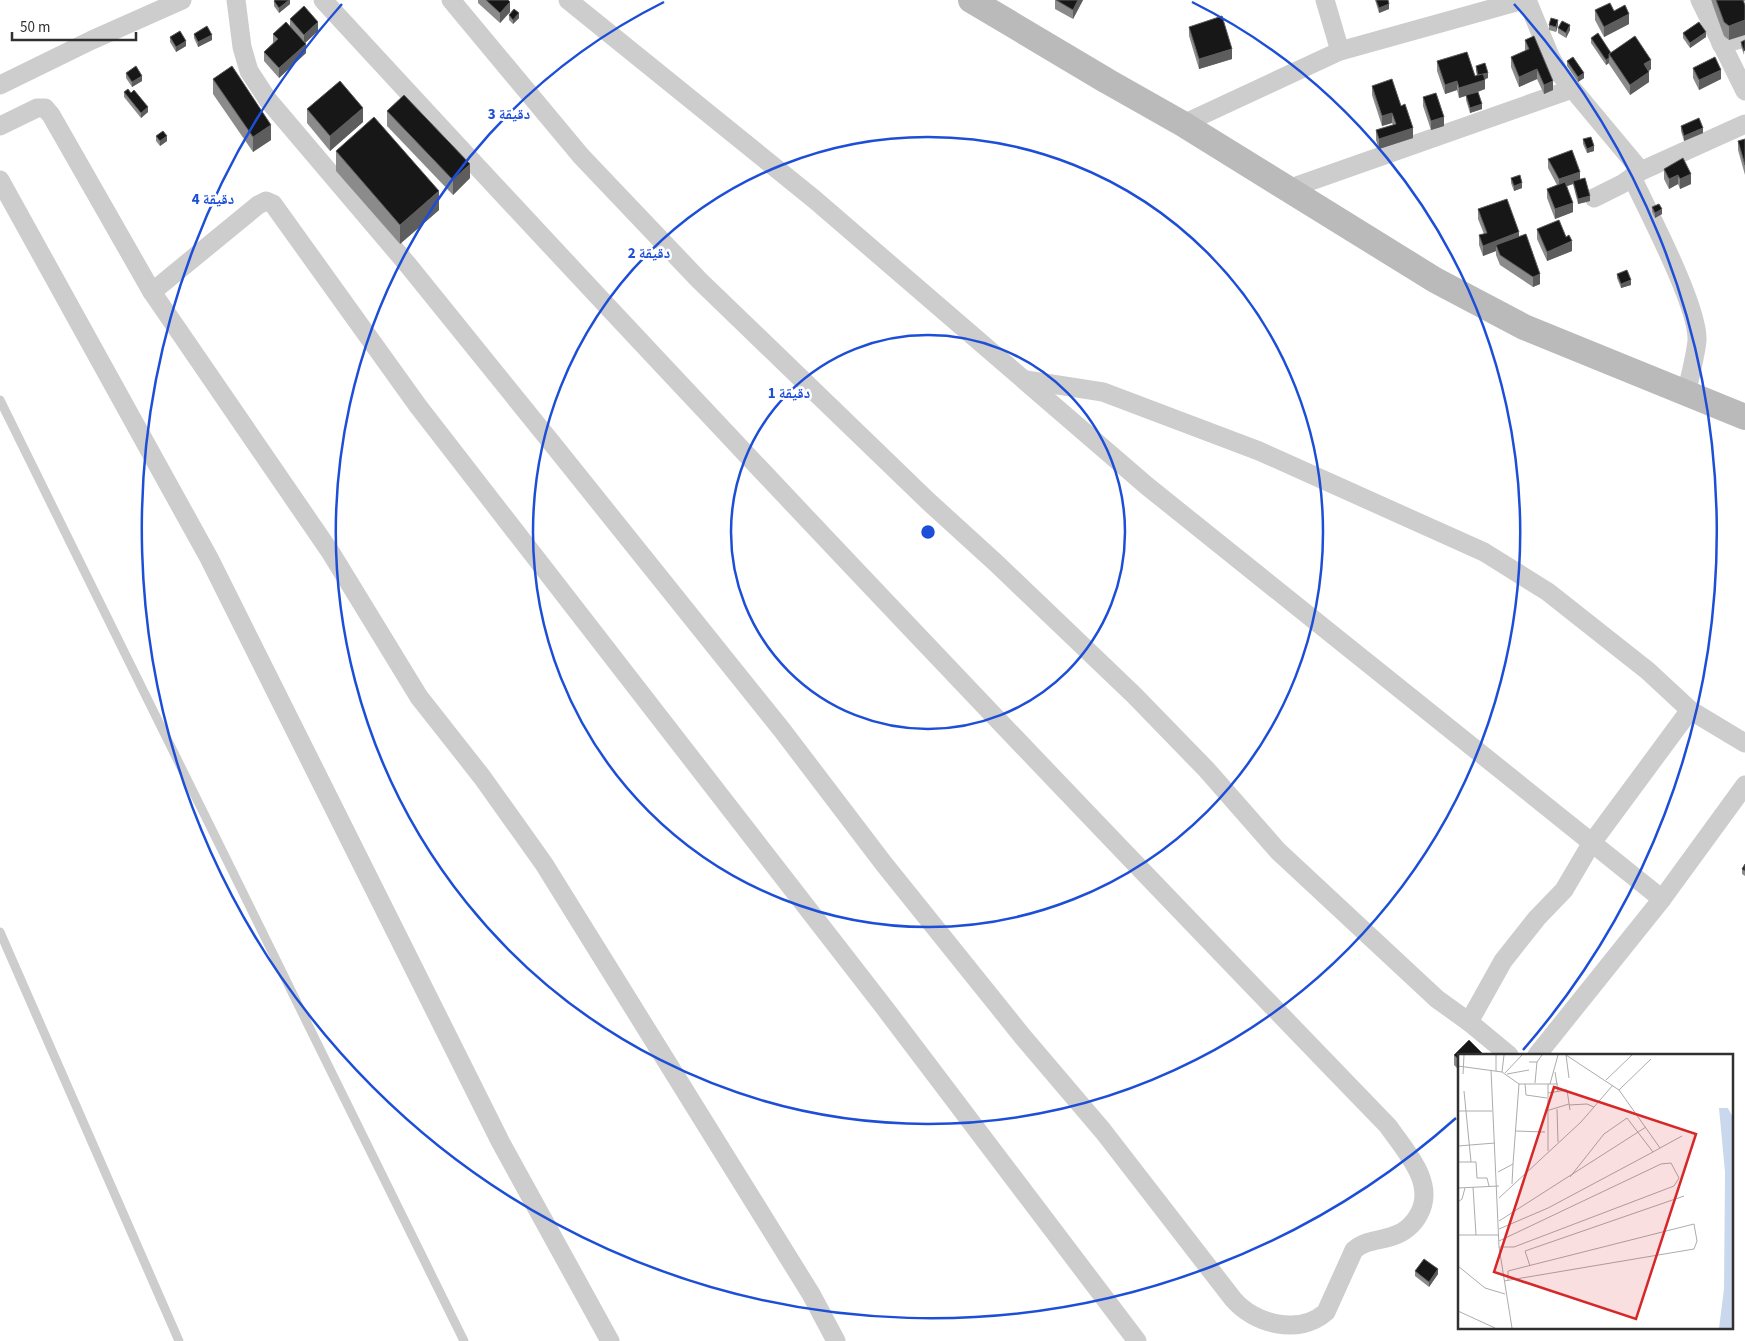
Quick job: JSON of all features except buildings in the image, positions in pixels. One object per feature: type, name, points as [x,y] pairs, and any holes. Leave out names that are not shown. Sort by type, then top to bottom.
[{"type":"street","points":[[0,84],[182,0]]},
{"type":"street","points":[[236,0],[242,46],[249,71],[268,100],[408,265],[551,442],[782,730],[890,871],[1023,1037],[1103,1131],[1233,1299],[1242,1309],[1254,1317],[1276,1325],[1301,1323],[1321,1317],[1326,1312],[1354,1250],[1361,1244],[1395,1236],[1415,1223],[1425,1204],[1425,1187],[1408,1154],[1388,1126],[870,586],[323,0]]},
{"type":"street","points":[[451,0],[582,156],[699,280],[929,502],[996,563],[1134,695],[1206,768],[1278,851],[1436,999],[1508,1054]]},
{"type":"street","points":[[568,0],[814,199],[1147,486],[1590,844],[1662,899]]},
{"type":"street","points":[[971,0],[1183,124],[1435,280],[1524,327],[1745,417]]},
{"type":"street","points":[[1325,0],[1340,51]]},
{"type":"street","points":[[1183,124],[1340,51],[1525,0],[1550,56],[1637,174],[1696,325],[1697,341],[1686,394]]},
{"type":"street","points":[[1700,0],[1745,91]]},
{"type":"street","points":[[1721,44],[1745,38]]},
{"type":"street","points":[[1288,189],[1572,88]]},
{"type":"street","points":[[0,126],[37,108],[45,108],[51,115],[152,292],[331,553],[419,697],[482,777],[544,864],[810,1294],[836,1341]]},
{"type":"street","points":[[1594,198],[1637,174],[1745,124]]},
{"type":"street","points":[[0,180],[210,558],[501,1144],[610,1341]]},
{"type":"street","points":[[152,292],[258,205],[266,201],[273,204],[418,406],[884,1006],[1137,1341]]},
{"type":"street","points":[[1026,380],[1103,392],[1259,451],[1484,552],[1548,592],[1648,671],[1690,710],[1745,743]]},
{"type":"street","points":[[1468,1022],[1503,961],[1537,918],[1564,890],[1590,844],[1690,710]]},
{"type":"street","points":[[1538,1054],[1662,899],[1745,785]]},
{"type":"lane","points":[[0,400],[464,1341]]},
{"type":"lane","points":[[0,932],[179,1341]]}]
